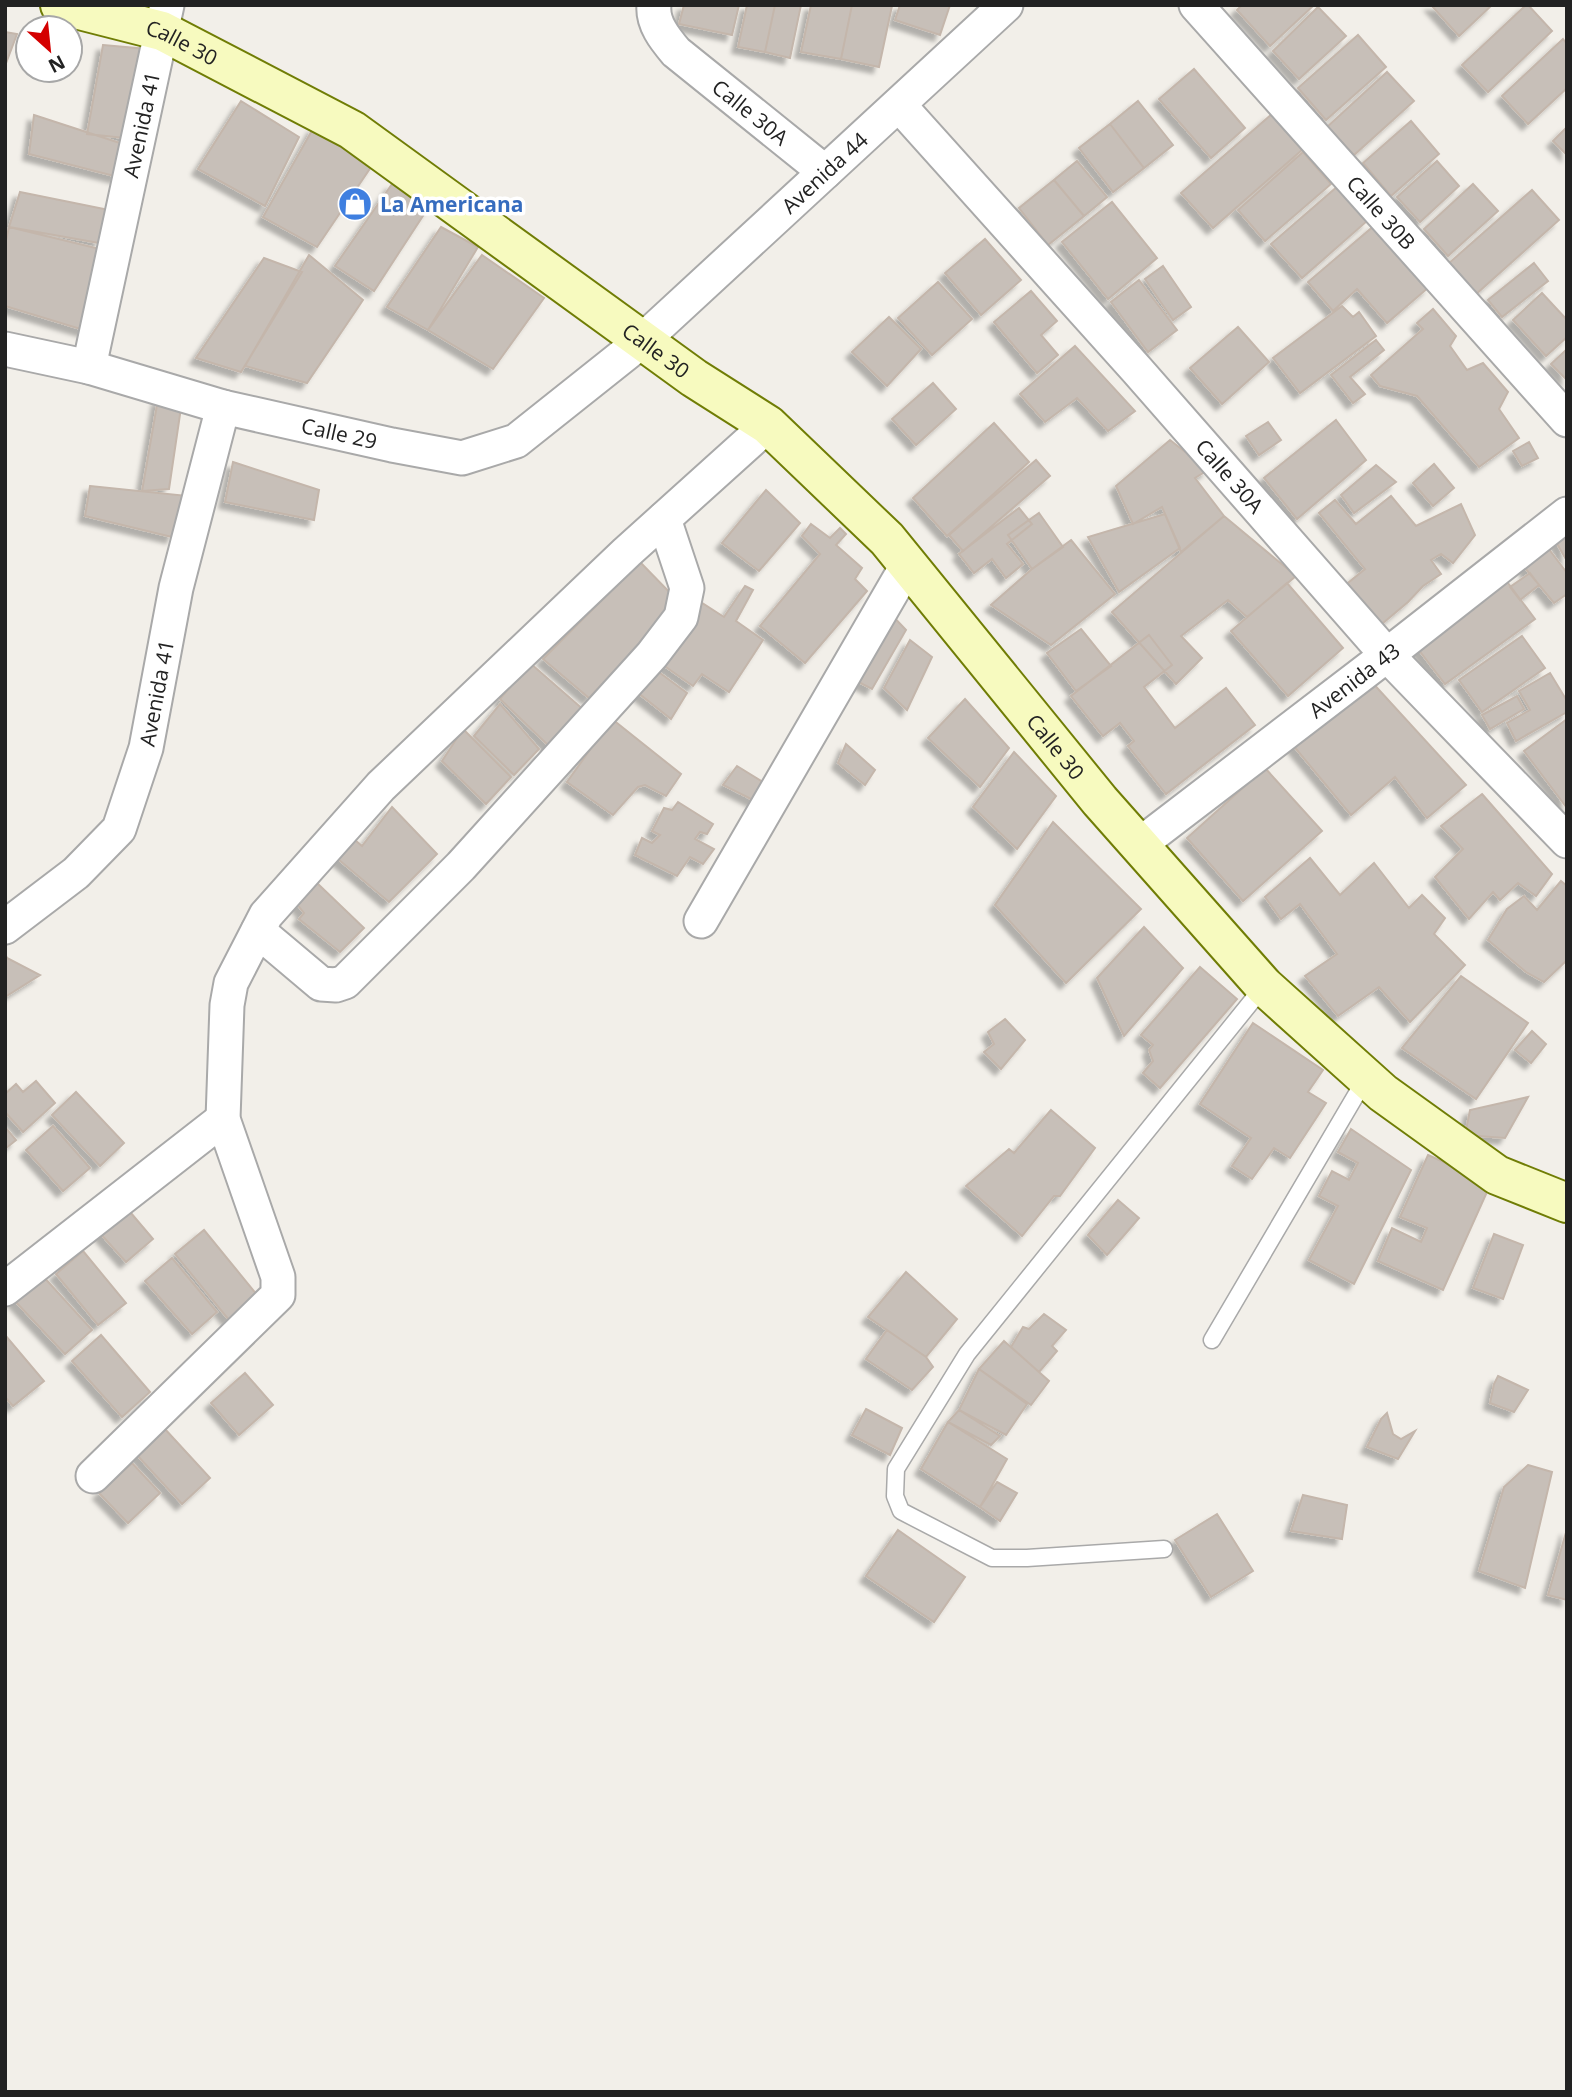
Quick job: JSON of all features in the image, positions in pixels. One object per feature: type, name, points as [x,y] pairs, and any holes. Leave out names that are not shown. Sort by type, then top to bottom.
[{"type":"main road","name":"Calle 30","points":[[60,5],[165,18],[352,130],[694,377],[768,425],[887,539],[1100,801],[1264,986],[1383,1093],[1497,1175],[1567,1203]]},
{"type":"street","name":"Calle 30A","points":[[654,5],[653,12],[661,33],[676,52],[825,172]]},
{"type":"street","name":"Avenida 44","points":[[643,340],[1006,5]]},
{"type":"street","name":"Calle 30B","points":[[1196,5],[1567,420]]},
{"type":"street","name":"Avenida 41","points":[[89,367],[165,18]]},
{"type":"street","name":"Calle 30A","points":[[899,105],[1388,655],[1567,841]]},
{"type":"street","name":"Calle 29","points":[[5,349],[89,367],[223,407],[462,458],[516,441],[643,340]]},
{"type":"street","name":"Avenida 41","points":[[5,927],[76,873],[119,829],[146,748],[176,589],[223,407]]},
{"type":"street","points":[[93,1476],[278,1294],[278,1276],[223,1119],[227,1004],[231,983],[266,915],[381,786],[664,519],[768,425]]},
{"type":"street","name":"Avenida 43","points":[[1139,845],[1567,514]]},
{"type":"street","points":[[258,931],[321,984],[336,985],[345,982],[451,876],[652,654],[681,617],[687,588],[664,519]]},
{"type":"street","points":[[701,921],[908,564]]},
{"type":"street","points":[[5,1289],[223,1119]]},
{"type":"lane","points":[[1164,1549],[992,1558],[901,1511],[895,1496],[896,1469],[967,1354],[1264,986]]},
{"type":"lane","points":[[1212,1340],[1366,1078]]},
{"type":"building","points":[[684,5],[739,5],[732,35],[679,24]]},
{"type":"building","points":[[747,5],[775,5],[765,52],[738,47]]},
{"type":"building","points":[[775,5],[801,5],[790,58],[765,52]]},
{"type":"building","points":[[811,5],[852,5],[841,59],[801,52]]},
{"type":"building","points":[[852,5],[892,6],[879,67],[841,59]]},
{"type":"building","points":[[900,5],[950,5],[940,35],[895,20]]},
{"type":"building","points":[[1242,5],[1314,5],[1270,46],[1237,10]]},
{"type":"building","points":[[1431,5],[1492,5],[1459,36]]},
{"type":"building","points":[[1526,5],[1552,31],[1488,92],[1462,65]]},
{"type":"building","points":[[1318,7],[1346,36],[1299,79],[1273,51]]},
{"type":"building","points":[[5,32],[14,34],[14,42],[5,66]]},
{"type":"building","points":[[1358,35],[1386,67],[1326,120],[1298,88]]},
{"type":"building","points":[[1563,39],[1567,44],[1567,88],[1528,124],[1502,96]]},
{"type":"building","points":[[103,45],[147,49],[134,139],[87,134]]},
{"type":"building","points":[[1194,69],[1245,128],[1211,158],[1159,99]]},
{"type":"building","points":[[1387,72],[1414,101],[1354,155],[1327,127]]},
{"type":"building","points":[[241,101],[299,137],[265,206],[198,169]]},
{"type":"building","points":[[1138,101],[1173,145],[1144,168],[1110,124]]},
{"type":"building","points":[[1272,114],[1302,150],[1213,228],[1181,193]]},
{"type":"building","points":[[34,115],[123,144],[118,177],[29,154]]},
{"type":"building","points":[[1411,121],[1439,154],[1391,196],[1363,163]]},
{"type":"building","points":[[1110,124],[1144,168],[1113,192],[1079,148]]},
{"type":"building","points":[[314,127],[373,164],[317,247],[263,217]]},
{"type":"building","points":[[1567,127],[1567,155],[1553,141]]},
{"type":"building","points":[[1303,152],[1331,184],[1265,241],[1238,210]]},
{"type":"building","points":[[1077,161],[1107,197],[1084,216],[1054,180]]},
{"type":"building","points":[[1437,161],[1459,186],[1420,222],[1397,197]]},
{"type":"building","points":[[1054,180],[1084,216],[1048,245],[1019,208]]},
{"type":"building","points":[[392,184],[430,205],[374,291],[335,266]]},
{"type":"building","points":[[1473,184],[1498,211],[1448,256],[1424,229]]},
{"type":"building","points":[[1338,186],[1367,221],[1302,278],[1271,244]]},
{"type":"building","points":[[1532,190],[1559,220],[1475,295],[1448,264]]},
{"type":"building","points":[[20,192],[109,210],[99,243],[9,227]]},
{"type":"building","points":[[1112,202],[1157,258],[1108,299],[1062,242]]},
{"type":"building","points":[[1375,225],[1429,287],[1387,323],[1357,289],[1333,311],[1308,282]]},
{"type":"building","points":[[9,227],[104,250],[87,331],[5,306],[5,245]]},
{"type":"building","points":[[441,227],[478,247],[428,330],[387,307]]},
{"type":"building","points":[[985,239],[1021,280],[981,315],[945,273]]},
{"type":"building","points":[[309,255],[363,300],[307,383],[245,366]]},
{"type":"building","points":[[482,255],[544,298],[493,369],[428,330]]},
{"type":"building","points":[[264,258],[302,272],[241,372],[196,358]]},
{"type":"building","points":[[1534,263],[1548,281],[1502,317],[1488,300]]},
{"type":"building","points":[[1163,266],[1191,307],[1173,320],[1145,279]]},
{"type":"building","points":[[1139,280],[1177,330],[1148,352],[1111,302]]},
{"type":"building","points":[[938,282],[972,319],[932,355],[898,318]]},
{"type":"building","points":[[1031,291],[1057,321],[1041,335],[1058,355],[1037,373],[994,322]]},
{"type":"building","points":[[1542,293],[1567,320],[1567,337],[1546,356],[1513,320]]},
{"type":"building","points":[[1342,306],[1353,317],[1359,312],[1376,336],[1300,393],[1273,358]]},
{"type":"building","points":[[1433,309],[1456,336],[1450,346],[1467,370],[1483,363],[1508,392],[1499,409],[1519,438],[1479,467],[1417,396],[1380,386],[1371,375],[1423,329],[1417,323]]},
{"type":"building","points":[[889,317],[921,349],[887,386],[852,352]]},
{"type":"building","points":[[1238,327],[1269,362],[1222,404],[1190,368]]},
{"type":"building","points":[[1376,340],[1384,350],[1350,377],[1365,394],[1353,403],[1331,375]]},
{"type":"building","points":[[1075,346],[1135,411],[1108,431],[1077,398],[1045,422],[1020,394]]},
{"type":"building","points":[[1567,349],[1567,380],[1551,364]]},
{"type":"building","points":[[933,383],[956,409],[916,445],[892,419]]},
{"type":"building","points":[[158,399],[182,401],[169,489],[142,491]]},
{"type":"building","points":[[1336,420],[1366,460],[1297,519],[1264,478]]},
{"type":"building","points":[[1268,422],[1281,440],[1259,455],[1246,436]]},
{"type":"building","points":[[994,423],[1029,462],[947,536],[913,498]]},
{"type":"building","points":[[1170,440],[1208,470],[1195,478],[1224,516],[1181,552],[1162,507],[1133,524],[1116,486]]},
{"type":"building","points":[[1529,442],[1538,458],[1522,466],[1513,451]]},
{"type":"building","points":[[1036,460],[1050,476],[963,551],[949,535]]},
{"type":"building","points":[[233,462],[319,490],[314,520],[225,502]]},
{"type":"building","points":[[1434,464],[1454,488],[1433,506],[1413,483]]},
{"type":"building","points":[[1376,465],[1396,482],[1354,513],[1341,495]]},
{"type":"building","points":[[90,486],[188,496],[172,537],[85,516]]},
{"type":"building","points":[[766,490],[800,523],[759,571],[722,543]]},
{"type":"building","points":[[1391,496],[1416,526],[1461,504],[1475,535],[1453,563],[1441,554],[1431,560],[1441,574],[1423,586],[1377,628],[1343,587],[1365,569],[1319,513],[1335,500],[1356,524]]},
{"type":"building","points":[[1019,508],[1032,524],[1007,544],[1023,564],[1006,578],[992,559],[974,573],[959,554]]},
{"type":"building","points":[[1039,513],[1063,547],[1032,569],[1008,535]]},
{"type":"building","points":[[1165,514],[1180,548],[1119,592],[1088,537]]},
{"type":"building","points":[[1224,516],[1296,576],[1247,617],[1228,600],[1181,636],[1202,658],[1176,684],[1112,612]]},
{"type":"building","points":[[1567,520],[1567,561],[1549,530]]},
{"type":"building","points":[[811,524],[830,538],[840,528],[846,534],[836,545],[862,568],[855,579],[867,591],[805,663],[760,626],[820,554],[802,536]]},
{"type":"building","points":[[1071,540],[1115,594],[1051,645],[991,605]]},
{"type":"building","points":[[1545,544],[1567,573],[1567,594],[1554,603],[1520,562]]},
{"type":"building","points":[[640,562],[679,602],[589,698],[543,659]]},
{"type":"building","points":[[1530,573],[1539,585],[1520,600],[1510,587]]},
{"type":"building","points":[[1505,579],[1535,619],[1445,684],[1415,645]]},
{"type":"building","points":[[1287,583],[1343,648],[1288,696],[1231,631]]},
{"type":"building","points":[[745,586],[753,590],[736,621],[763,640],[729,692],[702,674],[693,686],[663,665],[702,603],[724,617]]},
{"type":"building","points":[[886,609],[906,630],[872,689],[845,675]]},
{"type":"building","points":[[1081,629],[1111,666],[1076,691],[1047,653]]},
{"type":"building","points":[[1149,635],[1172,665],[1144,687],[1175,728],[1226,688],[1255,725],[1166,794],[1128,746],[1134,741],[1120,723],[1103,736],[1071,696]]},
{"type":"building","points":[[1522,636],[1545,668],[1482,712],[1459,680]]},
{"type":"building","points":[[910,640],[932,657],[907,710],[884,688]]},
{"type":"building","points":[[530,663],[585,711],[551,748],[500,699]]},
{"type":"building","points":[[656,670],[687,693],[671,719],[637,692]]},
{"type":"building","points":[[1550,673],[1567,701],[1567,712],[1516,741],[1507,723],[1530,710],[1519,691]]},
{"type":"building","points":[[1369,679],[1466,785],[1427,818],[1395,777],[1351,815],[1292,744]]},
{"type":"building","points":[[1517,696],[1524,709],[1490,729],[1482,715]]},
{"type":"building","points":[[965,699],[1009,748],[980,787],[928,738]]},
{"type":"building","points":[[500,704],[539,749],[514,775],[474,736]]},
{"type":"building","points":[[612,719],[681,774],[666,796],[645,785],[638,787],[613,815],[567,782]]},
{"type":"building","points":[[1567,719],[1567,808],[1524,751]]},
{"type":"building","points":[[463,729],[511,777],[486,804],[442,761]]},
{"type":"building","points":[[846,744],[875,770],[865,785],[838,763]]},
{"type":"building","points":[[1014,752],[1056,796],[1017,849],[973,807]]},
{"type":"building","points":[[737,766],[766,784],[759,803],[723,785]]},
{"type":"building","points":[[1265,768],[1322,831],[1243,901],[1187,838]]},
{"type":"building","points":[[1482,794],[1552,874],[1536,896],[1518,883],[1500,900],[1493,892],[1469,919],[1435,877],[1463,849],[1441,826]]},
{"type":"building","points":[[678,802],[713,824],[707,834],[700,832],[695,839],[714,849],[703,864],[690,857],[677,876],[635,855],[642,838],[652,843],[660,835],[652,831],[664,808],[672,810]]},
{"type":"building","points":[[392,807],[437,854],[389,902],[332,854],[349,835],[362,846]]},
{"type":"building","points":[[1053,822],[1141,909],[1066,983],[995,905]]},
{"type":"building","points":[[1310,858],[1340,895],[1374,863],[1409,908],[1422,895],[1445,918],[1434,934],[1465,965],[1410,1022],[1379,987],[1338,1016],[1305,976],[1337,954],[1300,904],[1281,919],[1265,897]]},
{"type":"building","points":[[1561,881],[1567,886],[1567,960],[1544,982],[1526,972],[1488,940],[1507,909],[1524,896],[1537,910]]},
{"type":"building","points":[[317,883],[364,928],[340,952],[299,919],[304,913],[296,903]]},
{"type":"building","points":[[1144,927],[1183,968],[1124,1036],[1097,978]]},
{"type":"building","points":[[5,954],[7,958],[40,975],[5,997]]},
{"type":"building","points":[[1200,967],[1237,999],[1160,1088],[1143,1073],[1153,1061],[1149,1050],[1153,1045],[1141,1035]]},
{"type":"building","points":[[1461,976],[1528,1023],[1476,1099],[1402,1048]]},
{"type":"building","points":[[1005,1019],[1025,1040],[1001,1069],[984,1052],[994,1044],[988,1032]]},
{"type":"building","points":[[1253,1023],[1323,1070],[1308,1092],[1326,1103],[1290,1158],[1274,1148],[1252,1179],[1232,1166],[1251,1138],[1200,1104]]},
{"type":"building","points":[[1532,1031],[1546,1044],[1531,1063],[1515,1050]]},
{"type":"building","points":[[36,1081],[55,1103],[23,1132],[5,1112],[5,1094],[16,1084],[23,1092]]},
{"type":"building","points":[[76,1092],[124,1143],[100,1166],[52,1115]]},
{"type":"building","points":[[1528,1097],[1505,1138],[1465,1135],[1470,1110]]},
{"type":"building","points":[[1051,1110],[1095,1148],[1060,1196],[1054,1196],[1022,1236],[966,1186],[1009,1149],[1014,1153]]},
{"type":"building","points":[[53,1126],[90,1168],[63,1191],[26,1150]]},
{"type":"building","points":[[5,1127],[16,1140],[5,1149]]},
{"type":"building","points":[[1351,1129],[1411,1170],[1354,1284],[1309,1260],[1338,1206],[1319,1196],[1332,1171],[1349,1180],[1358,1163],[1338,1152]]},
{"type":"building","points":[[1428,1155],[1491,1183],[1443,1290],[1378,1261],[1392,1228],[1421,1242],[1427,1228],[1400,1217]]},
{"type":"building","points":[[1118,1200],[1139,1218],[1107,1255],[1088,1235]]},
{"type":"building","points":[[125,1206],[153,1239],[126,1262],[98,1231]]},
{"type":"building","points":[[204,1230],[258,1296],[229,1320],[175,1254]]},
{"type":"building","points":[[1494,1234],[1523,1245],[1503,1299],[1473,1288]]},
{"type":"building","points":[[83,1251],[126,1303],[98,1325],[56,1274]]},
{"type":"building","points":[[172,1258],[217,1312],[192,1334],[145,1281]]},
{"type":"building","points":[[906,1272],[957,1319],[926,1357],[868,1317]]},
{"type":"building","points":[[41,1274],[92,1330],[65,1354],[13,1299]]},
{"type":"building","points":[[1044,1314],[1066,1330],[1052,1346],[1057,1351],[1039,1372],[1011,1347],[1023,1327],[1029,1329]]},
{"type":"building","points":[[887,1330],[926,1357],[933,1367],[912,1390],[866,1359]]},
{"type":"building","points":[[5,1335],[44,1381],[13,1406],[5,1397]]},
{"type":"building","points":[[101,1335],[150,1392],[122,1417],[72,1361]]},
{"type":"building","points":[[1004,1341],[1049,1381],[1031,1405],[979,1369]]},
{"type":"building","points":[[979,1369],[1027,1404],[1006,1435],[959,1410]]},
{"type":"building","points":[[245,1373],[273,1405],[239,1435],[211,1403]]},
{"type":"building","points":[[1498,1376],[1528,1390],[1514,1412],[1490,1403]]},
{"type":"building","points":[[866,1409],[902,1428],[890,1455],[852,1435]]},
{"type":"building","points":[[959,1410],[1000,1436],[991,1445],[948,1422]]},
{"type":"building","points":[[1387,1413],[1393,1434],[1401,1439],[1415,1431],[1398,1459],[1367,1447],[1381,1419]]},
{"type":"building","points":[[948,1422],[1007,1459],[980,1507],[921,1469]]},
{"type":"building","points":[[164,1428],[210,1478],[182,1504],[136,1454]]},
{"type":"building","points":[[132,1463],[160,1493],[128,1523],[99,1493]]},
{"type":"building","points":[[1528,1465],[1552,1472],[1525,1588],[1479,1571],[1504,1487]]},
{"type":"building","points":[[997,1482],[1017,1493],[1000,1521],[980,1507]]},
{"type":"building","points":[[1303,1495],[1347,1505],[1342,1539],[1291,1531]]},
{"type":"building","points":[[1217,1514],[1253,1571],[1211,1597],[1175,1540]]},
{"type":"building","points":[[1567,1529],[1567,1600],[1548,1595]]},
{"type":"building","points":[[898,1530],[965,1577],[934,1622],[866,1576]]},
{"type":"place","name":"La Americana","points":[[355,204]]}]
